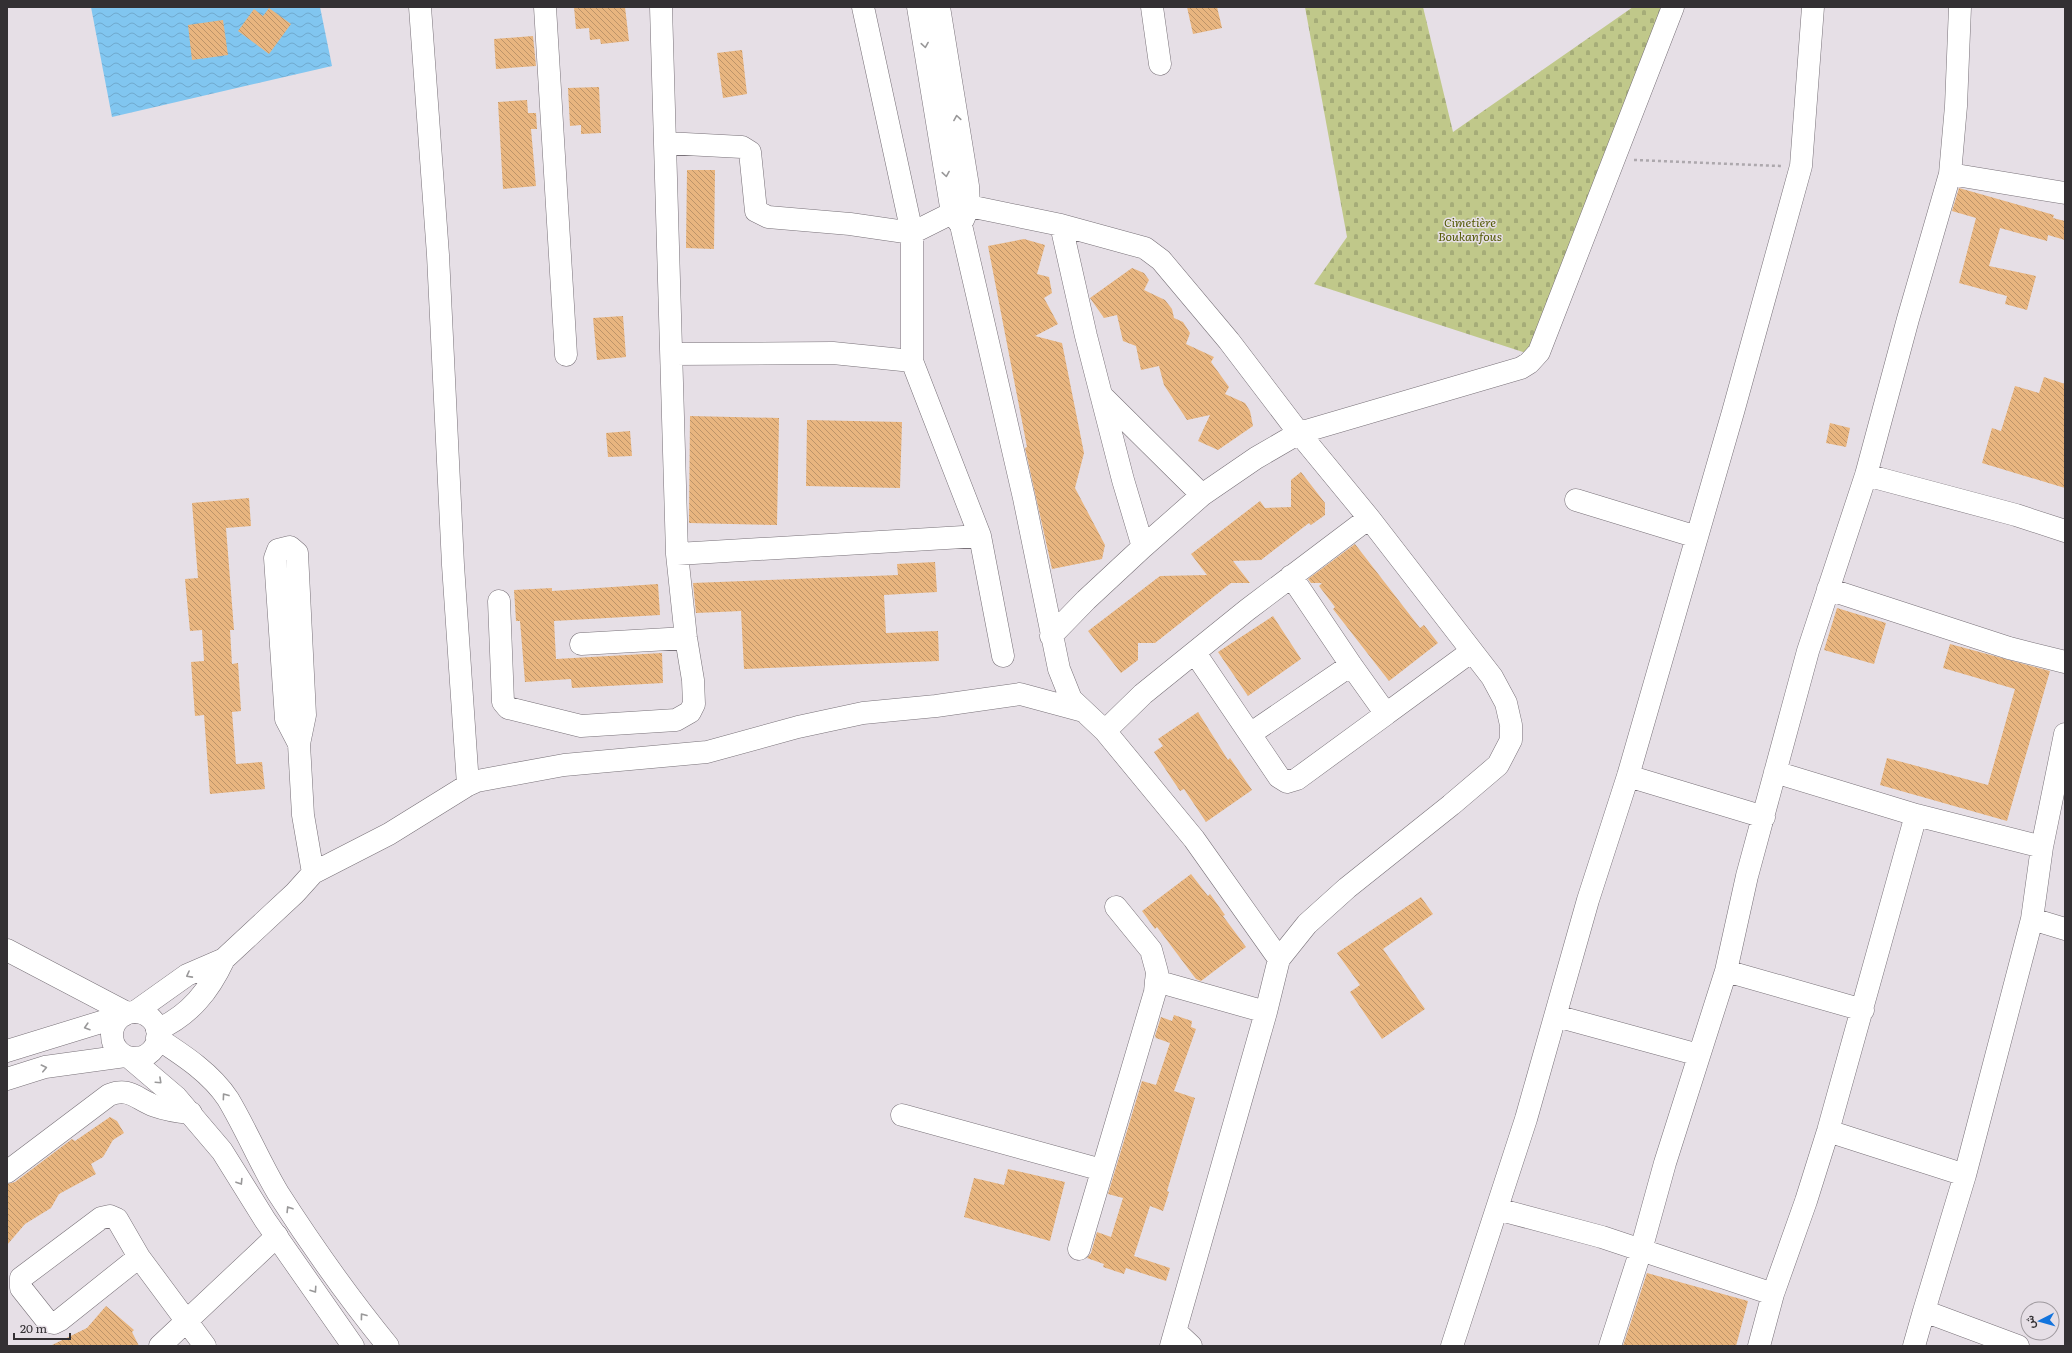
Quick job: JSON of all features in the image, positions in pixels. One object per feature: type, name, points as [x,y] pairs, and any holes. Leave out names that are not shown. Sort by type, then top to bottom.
[{"type":"street","points":[[420,7],[438,255],[452,565],[468,785]]},
{"type":"street","points":[[545,7],[566,355]]},
{"type":"street","points":[[499,601],[503,702],[508,708],[518,712],[581,726],[676,720],[690,712],[694,704],[693,680],[686,638],[677,554],[661,7]]},
{"type":"street","points":[[863,7],[912,233],[912,361],[980,536],[1003,656]]},
{"type":"street","points":[[918,7],[961,215],[1024,498],[1051,636],[1059,669],[1071,699],[1105,730],[1194,839],[1280,959]]},
{"type":"street","points":[[940,7],[968,186],[961,215]]},
{"type":"street","points":[[1152,7],[1160,64]]},
{"type":"street","points":[[1051,636],[1086,600],[1202,495],[1256,458],[1299,433],[1521,368],[1529,363],[1539,352],[1615,160],[1673,7]]},
{"type":"street","points":[[1452,1346],[1497,1209],[1556,1016],[1588,900],[1628,776],[1801,166],[1812,7]]},
{"type":"street","points":[[1610,1346],[1641,1250],[1699,1055],[1726,971],[1748,876],[1808,651],[1866,475],[1950,174],[1956,106],[1960,7]]},
{"type":"street","points":[[666,143],[742,147],[750,152],[756,211],[768,218],[850,224],[912,233],[961,215],[1061,225],[1145,248],[1161,260],[1229,341],[1299,433],[1369,518],[1492,677],[1506,703],[1512,724],[1511,740],[1498,765],[1451,805],[1347,888],[1307,924],[1280,959],[1173,1339],[1191,1346]]},
{"type":"street","points":[[1950,174],[2065,193]]},
{"type":"street","points":[[1061,225],[1101,395],[1143,547]]},
{"type":"street","points":[[672,354],[833,353],[912,361]]},
{"type":"street","points":[[1101,395],[1202,495]]},
{"type":"street","points":[[1866,475],[2065,531]]},
{"type":"street","points":[[1576,500],[1697,537]]},
{"type":"street","points":[[1105,730],[1143,694],[1291,576],[1369,518]]},
{"type":"street","points":[[677,554],[980,536]]},
{"type":"street","points":[[299,744],[286,719],[275,558],[278,550],[290,547],[297,553],[305,700],[305,715],[299,744],[303,814],[313,873]]},
{"type":"street","points":[[1291,576],[1386,714]]},
{"type":"street","points":[[1828,589],[2009,648],[2065,662]]},
{"type":"street","points":[[580,644],[686,638]]},
{"type":"street","points":[[1195,653],[1279,777],[1287,782],[1298,779],[1472,651]]},
{"type":"street","points":[[1250,734],[1351,665]]},
{"type":"street","points":[[353,1346],[277,1236],[222,1151],[191,1113],[155,1077],[114,1046],[112,1030],[115,1023],[187,975],[224,959],[313,873],[389,834],[468,785],[530,770],[558,766],[708,752],[798,727],[863,713],[936,706],[1020,694],[1083,711]]},
{"type":"street","points":[[1914,1346],[1965,1175],[2032,919],[2042,847],[2065,734]]},
{"type":"street","points":[[1775,772],[1916,815],[2042,847]]},
{"type":"street","points":[[1628,776],[1764,817]]},
{"type":"street","points":[[1759,1346],[1774,1294],[1828,1131],[1863,1010],[1916,815]]},
{"type":"street","points":[[1079,1249],[1155,992],[1157,972],[1151,950],[1116,907]]},
{"type":"street","points":[[2032,919],[2065,929]]},
{"type":"street","points":[[7,950],[129,1013]]},
{"type":"street","points":[[157,1034],[180,1019],[192,1007],[216,977],[224,959]]},
{"type":"street","points":[[1726,971],[1863,1010]]},
{"type":"street","points":[[1156,981],[1266,1012]]},
{"type":"street","points":[[7,1050],[129,1013],[143,1014],[150,1018],[157,1034],[194,1064],[213,1082],[227,1099],[275,1186],[309,1241],[388,1346]]},
{"type":"street","points":[[1556,1016],[1699,1055]]},
{"type":"street","points":[[7,1079],[45,1068],[127,1056],[139,1058],[146,1055],[156,1044],[157,1034]]},
{"type":"street","points":[[7,1172],[109,1095],[119,1091],[132,1094],[154,1106],[176,1112],[191,1113]]},
{"type":"street","points":[[902,1115],[1102,1170]]},
{"type":"street","points":[[1828,1131],[1965,1175]]},
{"type":"street","points":[[1497,1209],[1641,1250],[1774,1294]]},
{"type":"street","points":[[139,1257],[60,1320],[54,1323],[48,1322],[21,1288],[21,1278],[101,1218],[110,1216],[117,1218],[139,1257],[205,1346]]},
{"type":"street","points":[[160,1346],[277,1236]]},
{"type":"street","points":[[1924,1311],[2018,1346]]},
{"type":"path","points":[[1615,160],[1801,166]]},
{"type":"green space","name":"Cimetière Boukanfous","points":[[1305,7],[1423,7],[1453,132],[1633,7],[1667,7],[1529,354],[1314,284],[1347,237]]},
{"type":"water","points":[[91,7],[320,7],[332,66],[112,117]]},
{"type":"building","points":[[574,7],[625,7],[629,41],[601,44],[600,39],[590,40],[589,28],[576,29]]},
{"type":"building","points":[[1187,7],[1217,7],[1222,28],[1193,34]]},
{"type":"building","points":[[269,8],[291,24],[269,54],[238,31],[254,9],[263,16]]},
{"type":"building","points":[[223,20],[228,55],[192,60],[188,25]]},
{"type":"building","points":[[533,36],[536,66],[496,69],[494,39]]},
{"type":"building","points":[[742,50],[747,94],[723,98],[717,53]]},
{"type":"building","points":[[599,87],[601,133],[581,134],[581,125],[570,126],[568,88]]},
{"type":"building","points":[[527,100],[528,113],[536,113],[537,129],[531,129],[536,186],[503,189],[498,102]]},
{"type":"building","points":[[687,170],[715,170],[714,249],[686,248]]},
{"type":"building","points":[[1959,188],[2054,215],[2053,218],[2065,221],[2065,240],[2048,235],[2047,241],[2000,228],[1989,266],[2036,276],[2027,310],[2005,304],[2007,296],[1959,283],[1976,218],[1952,211]]},
{"type":"building","points":[[1024,239],[1045,245],[1037,274],[1049,277],[1052,293],[1044,298],[1058,324],[1035,336],[1062,343],[1084,453],[1075,488],[1105,545],[1102,559],[1052,569],[1025,448],[1027,447],[988,246]]},
{"type":"building","points":[[1132,268],[1144,273],[1149,280],[1144,290],[1165,300],[1172,309],[1174,318],[1183,322],[1190,333],[1186,344],[1214,357],[1211,362],[1229,387],[1225,394],[1245,403],[1250,411],[1253,426],[1218,450],[1198,441],[1210,415],[1187,420],[1164,385],[1159,366],[1141,370],[1136,346],[1123,341],[1117,315],[1104,318],[1090,298]]},
{"type":"building","points":[[623,316],[626,357],[597,360],[593,318]]},
{"type":"building","points":[[2044,377],[2065,384],[2065,488],[1982,463],[1992,428],[2001,431],[2015,386],[2039,393]]},
{"type":"building","points":[[690,416],[779,418],[777,525],[689,523]]},
{"type":"building","points":[[807,420],[902,422],[900,488],[806,486]]},
{"type":"building","points":[[1830,423],[1850,428],[1846,447],[1826,443]]},
{"type":"building","points":[[630,431],[632,456],[608,457],[606,433]]},
{"type":"building","points":[[1301,472],[1325,503],[1325,515],[1311,525],[1309,523],[1261,560],[1233,561],[1250,583],[1231,583],[1155,643],[1138,643],[1138,660],[1121,673],[1088,631],[1160,576],[1207,575],[1191,554],[1260,501],[1265,508],[1291,507],[1291,480]]},
{"type":"building","points":[[249,498],[251,526],[226,528],[234,630],[230,630],[232,664],[238,663],[241,711],[232,712],[236,764],[262,762],[265,789],[210,794],[204,715],[195,716],[191,662],[204,661],[202,630],[190,631],[185,579],[198,578],[192,503]]},
{"type":"building","points":[[1355,544],[1420,628],[1424,625],[1438,643],[1389,681],[1333,609],[1335,607],[1319,586],[1322,583],[1311,583],[1308,579]]},
{"type":"building","points":[[935,562],[937,592],[884,595],[886,633],[938,631],[939,661],[744,669],[741,611],[696,613],[693,583],[898,575],[897,564]]},
{"type":"building","points":[[658,584],[660,615],[554,621],[556,659],[662,653],[663,683],[572,688],[571,679],[525,682],[520,621],[516,621],[514,590],[552,588],[552,591]]},
{"type":"building","points":[[1837,608],[1886,623],[1874,664],[1824,650]]},
{"type":"building","points":[[1273,616],[1301,659],[1248,696],[1218,652]]},
{"type":"building","points":[[1950,644],[2050,671],[2007,821],[1880,785],[1887,758],[1988,785],[2015,689],[1943,668]]},
{"type":"building","points":[[1198,712],[1228,760],[1230,758],[1252,790],[1206,822],[1184,789],[1180,791],[1154,752],[1163,746],[1158,739]]},
{"type":"building","points":[[1191,874],[1208,896],[1210,894],[1225,915],[1223,916],[1246,947],[1201,981],[1196,979],[1157,927],[1155,929],[1142,911]]},
{"type":"building","points":[[1421,897],[1433,914],[1383,949],[1425,1009],[1382,1039],[1350,992],[1360,985],[1337,953]]},
{"type":"building","points":[[1174,1015],[1192,1021],[1191,1027],[1196,1029],[1174,1091],[1195,1098],[1167,1191],[1169,1192],[1163,1211],[1150,1206],[1134,1256],[1170,1268],[1166,1281],[1126,1268],[1124,1274],[1103,1267],[1104,1264],[1087,1258],[1091,1253],[1097,1232],[1111,1237],[1123,1198],[1108,1194],[1142,1081],[1156,1085],[1170,1043],[1156,1038],[1155,1036],[1161,1017],[1172,1021]]},
{"type":"building","points":[[110,1117],[117,1121],[124,1133],[113,1140],[103,1157],[91,1164],[96,1174],[59,1194],[51,1208],[25,1224],[7,1245],[7,1184],[15,1182],[72,1139],[75,1141]]},
{"type":"building","points":[[1008,1169],[1065,1182],[1050,1241],[964,1217],[974,1178],[1004,1185]]},
{"type":"building","points":[[1647,1273],[1748,1301],[1736,1346],[1623,1346]]},
{"type":"building","points":[[106,1306],[134,1330],[132,1332],[139,1346],[50,1346],[87,1328]]}]
